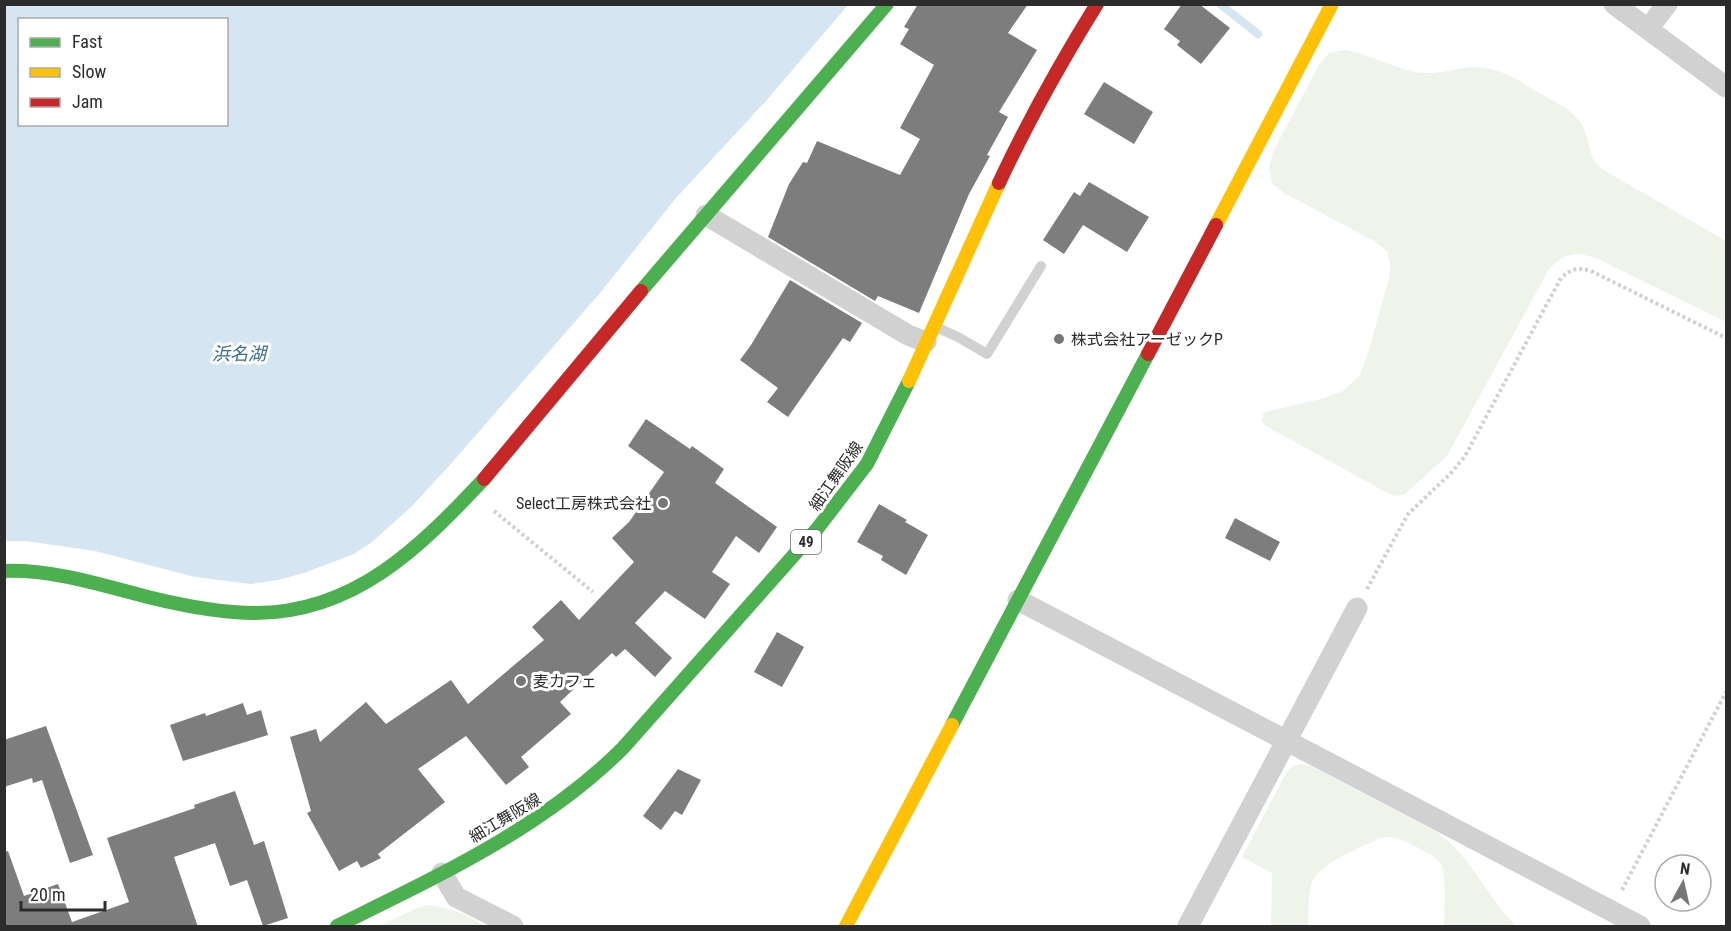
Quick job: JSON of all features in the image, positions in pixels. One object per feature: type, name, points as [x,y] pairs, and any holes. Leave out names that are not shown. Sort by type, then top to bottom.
[{"type":"street","points":[[4,571],[45,572],[211,609],[244,613],[277,612],[310,606],[341,596],[371,580],[398,561],[472,493],[887,4]]},
{"type":"street","name":"細江舞阪線","points":[[337,927],[442,873],[547,813],[578,790],[623,748],[817,529],[850,487],[880,441],[1015,147],[1060,64],[1097,4]]},
{"type":"street","points":[[846,927],[1332,4]]},
{"type":"street","points":[[1614,4],[1726,87]]},
{"type":"street","points":[[1648,29],[1667,4]]},
{"type":"street","points":[[706,215],[908,335],[929,334]]},
{"type":"street","points":[[1018,600],[1640,927]]},
{"type":"street","points":[[1188,927],[1357,608]]},
{"type":"street","points":[[442,873],[456,897],[513,927]]},
{"type":"lane","points":[[929,334],[958,337],[987,354],[1041,266]]},
{"type":"path","points":[[1357,608],[1408,514],[1451,473],[1465,456],[1561,278],[1569,270],[1580,268],[1591,271],[1726,338]]},
{"type":"path","points":[[472,493],[593,592]]},
{"type":"path","points":[[1611,911],[1726,692]]},
{"type":"shaded area","points":[[1345,50],[1422,73],[1475,67],[1494,70],[1521,82],[1567,109],[1580,121],[1592,156],[1602,169],[1726,241],[1726,322],[1596,258],[1570,255],[1549,269],[1447,456],[1405,494],[1394,496],[1266,426],[1262,421],[1263,414],[1343,391],[1360,375],[1389,278],[1390,264],[1387,251],[1374,241],[1273,185],[1269,169],[1273,152],[1319,65],[1329,53]]},
{"type":"shaded area","points":[[1301,764],[1311,766],[1435,831],[1459,852],[1516,926],[1444,926],[1445,883],[1439,862],[1415,846],[1390,837],[1380,838],[1343,856],[1317,874],[1310,891],[1308,926],[1271,926],[1272,873],[1242,857],[1287,771]]},
{"type":"shaded area","points":[[429,905],[458,912],[484,926],[379,926],[417,908]]},
{"type":"water","name":"浜名湖","points":[[5,4],[848,4],[765,102],[676,198],[600,293],[449,466],[411,507],[372,542],[354,554],[304,573],[251,584],[195,577],[95,551],[26,541],[5,541]]},
{"type":"building","points":[[918,4],[1028,4],[1008,33],[1037,50],[999,112],[1008,117],[969,194],[919,313],[878,296],[875,301],[768,237],[789,184],[803,162],[807,163],[817,141],[900,175],[920,139],[900,128],[934,65],[900,44],[909,29],[904,27]]},
{"type":"building","points":[[1182,4],[1199,4],[1230,28],[1201,64],[1177,45],[1180,41],[1164,29]]},
{"type":"building","points":[[1104,82],[1153,112],[1134,144],[1084,114]]},
{"type":"building","points":[[1089,182],[1149,217],[1127,252],[1083,225],[1064,254],[1043,240],[1074,192],[1080,196]]},
{"type":"building","points":[[790,280],[862,323],[850,342],[843,338],[788,417],[767,402],[778,388],[740,360]]},
{"type":"building","points":[[646,419],[690,449],[692,446],[724,469],[715,483],[777,527],[759,553],[736,536],[712,572],[730,584],[705,619],[665,591],[635,623],[672,658],[655,677],[625,649],[616,657],[612,653],[560,702],[571,714],[521,757],[529,767],[506,785],[466,736],[418,769],[445,802],[378,854],[381,858],[361,868],[357,861],[339,871],[307,813],[311,811],[290,737],[316,729],[320,742],[366,702],[386,724],[451,680],[468,704],[544,640],[532,627],[561,600],[579,620],[634,562],[612,538],[629,522],[664,472],[628,446]]},
{"type":"building","points":[[879,504],[928,535],[906,575],[881,560],[883,556],[857,542]]},
{"type":"building","points":[[1235,518],[1280,542],[1270,561],[1225,538]]},
{"type":"building","points":[[777,632],[804,647],[782,687],[754,672]]},
{"type":"building","points":[[243,703],[247,715],[261,710],[268,735],[183,761],[170,725]]},
{"type":"building","points":[[46,726],[93,855],[70,863],[42,780],[33,783],[32,778],[4,787],[4,740]]},
{"type":"building","points":[[678,769],[701,780],[682,815],[675,811],[661,830],[643,816]]},
{"type":"building","points":[[235,791],[254,845],[264,841],[288,918],[263,926],[247,880],[230,886],[215,843],[174,857],[198,927],[4,927],[4,852],[8,851],[24,896],[58,884],[72,922],[129,902],[107,838],[195,808],[194,805]]},
{"type":"waterway","points":[[1220,4],[1258,34]]},
{"type":"traffic: fast","points":[[641,291],[887,4]]},
{"type":"traffic: fast","points":[[952,725],[1148,354]]},
{"type":"traffic: fast","points":[[337,926],[451,869],[524,826],[559,803],[623,748],[817,529],[867,464],[909,381]]},
{"type":"traffic: fast","points":[[4,571],[60,576],[165,601],[216,610],[242,613],[291,610],[324,602],[355,589],[383,572],[435,529],[484,479]]},
{"type":"traffic: slow","points":[[1216,225],[1332,4]]},
{"type":"traffic: slow","points":[[909,381],[999,183]]},
{"type":"traffic: slow","points":[[846,926],[952,725]]},
{"type":"traffic: jam","points":[[999,183],[1045,92],[1097,4]]},
{"type":"traffic: jam","points":[[1148,354],[1216,225]]},
{"type":"traffic: jam","points":[[484,479],[641,291]]},
{"type":"place","name":"株式会社アーゼックP","points":[[1059,339]]},
{"type":"place","name":"Select工房株式会社","points":[[663,503]]},
{"type":"place","name":"麦カフェ","points":[[521,681]]}]
